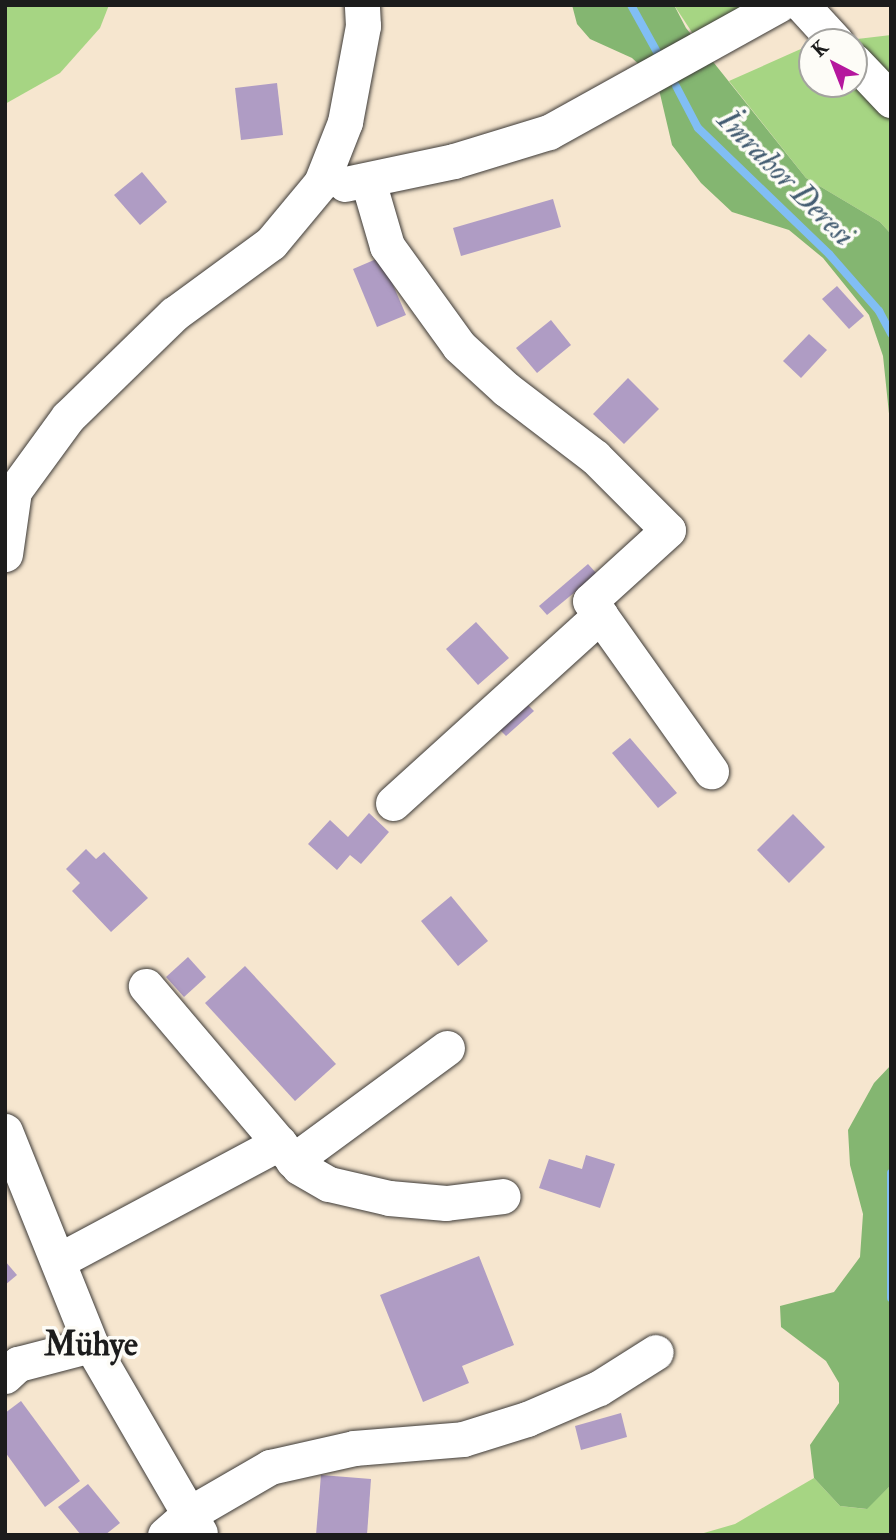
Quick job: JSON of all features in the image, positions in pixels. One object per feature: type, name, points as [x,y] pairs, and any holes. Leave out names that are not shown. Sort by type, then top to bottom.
[{"type":"street","points":[[5,554],[10,480],[120,363],[174,314],[271,243],[321,183],[345,122],[363,26],[362,5]]},
{"type":"street","points":[[723,34],[744,5]]},
{"type":"street","points":[[321,183],[368,181],[549,132],[778,5]]},
{"type":"street","points":[[802,5],[823,28]]},
{"type":"street","points":[[868,76],[891,100]]},
{"type":"street","points":[[368,181],[387,246],[459,346],[506,389],[594,457],[668,530],[590,601],[711,771]]},
{"type":"street","points":[[393,803],[600,615]]},
{"type":"street","points":[[146,986],[286,1152],[329,1184],[390,1198],[446,1203],[502,1196]]},
{"type":"street","points":[[58,1261],[286,1152],[447,1048]]},
{"type":"street","points":[[5,1130],[92,1345],[185,1528],[270,1467],[354,1448],[463,1439],[527,1419],[599,1388],[656,1352]]},
{"type":"street","points":[[10,1366],[92,1345]]},
{"type":"green space","points":[[5,5],[109,5],[100,28],[60,73],[5,104]]},
{"type":"green space","points":[[572,5],[674,5],[686,28],[806,178],[880,222],[891,234],[891,433],[883,356],[869,315],[823,258],[789,230],[732,212],[701,183],[672,145],[657,81],[632,58],[590,39],[577,24]]},
{"type":"green space","points":[[674,5],[744,5],[701,46]]},
{"type":"green space","points":[[891,35],[891,234],[880,222],[806,178],[729,81],[798,50],[798,98],[868,98],[868,38]]},
{"type":"green space","points":[[891,1065],[891,1485],[867,1509],[840,1506],[814,1478],[810,1445],[839,1403],[839,1383],[826,1361],[781,1327],[780,1306],[834,1292],[860,1257],[863,1214],[850,1165],[848,1130],[874,1083]]},
{"type":"green space","points":[[814,1478],[840,1506],[866,1509],[891,1485],[891,1535],[697,1535],[735,1524]]},
{"type":"building","points":[[277,83],[283,135],[241,140],[235,88]]},
{"type":"building","points":[[142,172],[167,202],[140,225],[114,195]]},
{"type":"building","points":[[553,199],[561,227],[461,256],[453,228]]},
{"type":"building","points":[[381,257],[406,315],[377,327],[353,269]]},
{"type":"building","points":[[837,286],[864,316],[849,329],[822,299]]},
{"type":"building","points":[[551,320],[571,345],[537,373],[516,348]]},
{"type":"building","points":[[809,334],[827,350],[801,378],[783,361]]},
{"type":"building","points":[[628,378],[659,409],[624,444],[593,414]]},
{"type":"building","points":[[588,564],[597,574],[547,615],[539,606]]},
{"type":"building","points":[[476,622],[509,658],[478,685],[446,649]]},
{"type":"building","points":[[526,703],[534,711],[506,736],[498,728]]},
{"type":"building","points":[[630,738],[677,793],[658,808],[612,753]]},
{"type":"building","points":[[369,813],[389,832],[361,864],[350,855],[337,870],[308,844],[330,820],[348,837]]},
{"type":"building","points":[[793,814],[825,847],[789,883],[757,850]]},
{"type":"building","points":[[86,849],[96,859],[104,852],[148,898],[111,932],[72,891],[80,883],[66,869]]},
{"type":"building","points":[[451,896],[488,941],[458,966],[421,921]]},
{"type":"building","points":[[188,957],[206,977],[184,997],[166,977]]},
{"type":"building","points":[[245,966],[336,1064],[295,1101],[205,1003]]},
{"type":"building","points":[[586,1155],[615,1164],[600,1208],[539,1188],[549,1159],[582,1169]]},
{"type":"building","points":[[479,1256],[514,1345],[462,1366],[469,1383],[423,1402],[380,1295]]},
{"type":"building","points":[[5,1261],[17,1275],[5,1285]]},
{"type":"building","points":[[21,1401],[80,1481],[45,1507],[5,1452],[5,1413]]},
{"type":"building","points":[[621,1413],[627,1437],[581,1450],[575,1426]]},
{"type":"building","points":[[321,1475],[371,1479],[367,1535],[316,1535]]},
{"type":"building","points":[[88,1484],[120,1523],[105,1535],[81,1535],[58,1507]]},
{"type":"waterway","name":"İmrahor Deresi","points":[[631,5],[662,61]]},
{"type":"waterway","name":"İmrahor Deresi","points":[[676,86],[698,128],[829,254],[879,311],[891,334]]},
{"type":"waterway","name":"İmrahor Deresi","points":[[891,1173],[891,1298]]},
{"type":"district","name":"Mühye","points":[[91,1345]]}]
